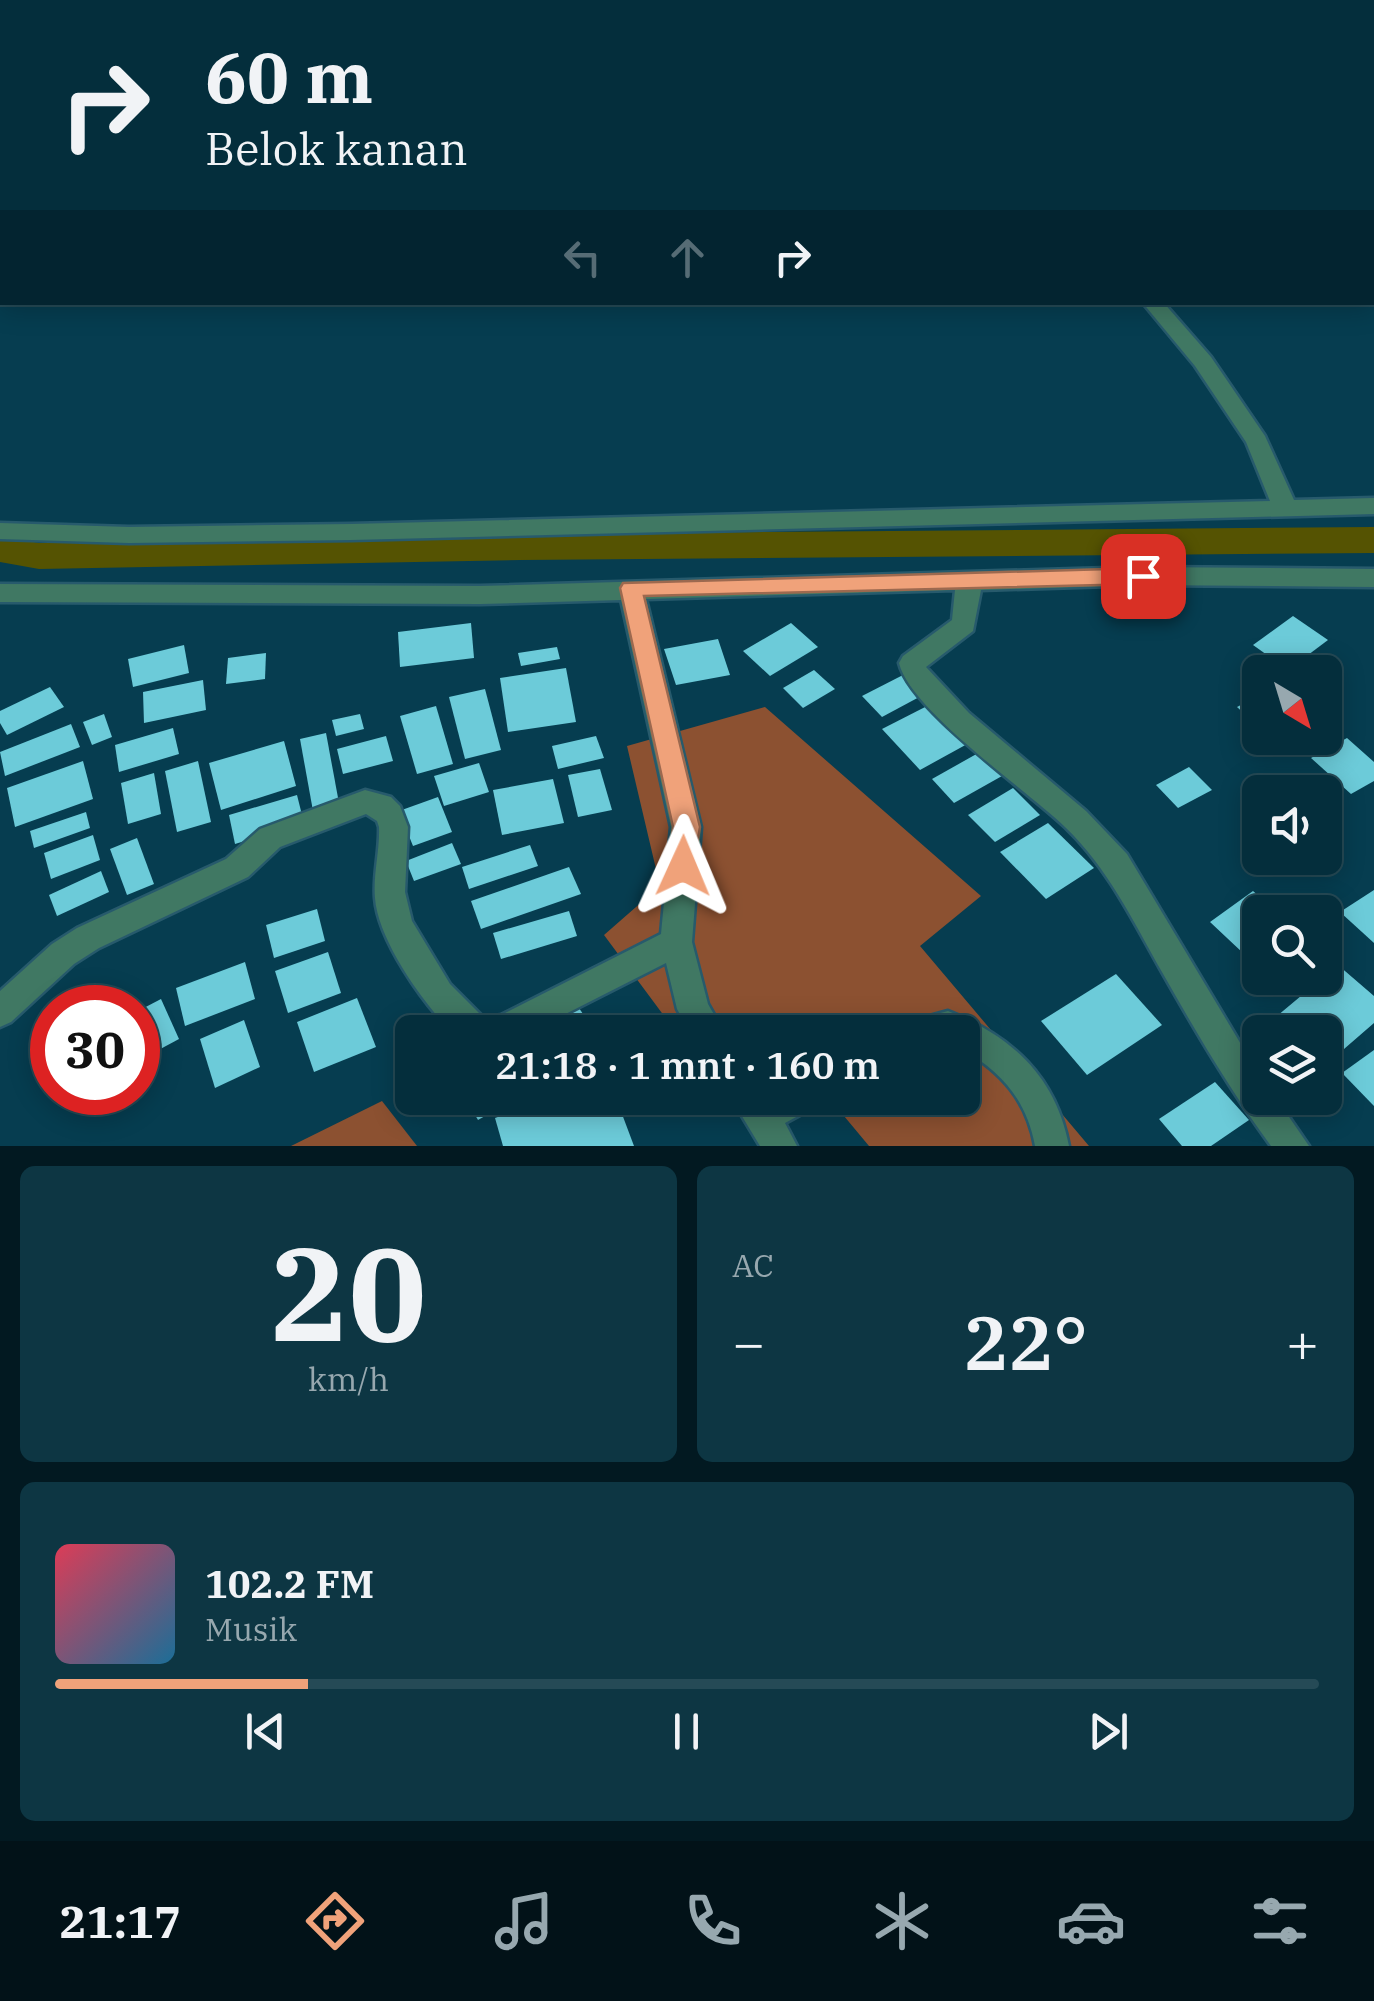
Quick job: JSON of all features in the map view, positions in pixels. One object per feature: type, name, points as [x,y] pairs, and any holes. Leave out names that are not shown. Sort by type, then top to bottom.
[{"type":"street","points":[[1155,305],[1203,362],[1257,441],[1285,508]]},
{"type":"street","points":[[0,531],[129,535],[369,532],[1374,506]]},
{"type":"street","points":[[0,592],[480,596],[631,588],[1143,576],[1374,578]]},
{"type":"street","points":[[969,581],[964,624],[915,658],[914,671],[959,721],[1076,820],[1116,863],[1237,1072],[1292,1146]]},
{"type":"street","points":[[631,588],[686,827],[676,942],[697,1015]]},
{"type":"street","points":[[0,1012],[63,954],[88,938],[237,868],[270,838],[365,802],[380,803],[389,810],[396,832],[389,868],[390,902],[396,920],[454,1015]]},
{"type":"street","points":[[532,1015],[676,942]]},
{"type":"street","points":[[980,1043],[1002,1055],[1033,1090],[1052,1146]]},
{"type":"shaded area","points":[[765,707],[981,896],[920,946],[978,1015],[663,1015],[604,935],[660,886],[627,746]]},
{"type":"shaded area","points":[[980,1017],[1089,1146],[869,1146],[843,1115],[980,1115]]},
{"type":"shaded area","points":[[382,1101],[417,1146],[291,1146]]},
{"type":"building","points":[[1293,616],[1328,640],[1308,655],[1267,655],[1253,645]]},
{"type":"building","points":[[471,623],[474,658],[400,667],[398,632]]},
{"type":"building","points":[[791,623],[818,647],[770,676],[743,651]]},
{"type":"building","points":[[718,639],[730,675],[676,685],[664,649]]},
{"type":"building","points":[[184,645],[189,673],[133,687],[128,659]]},
{"type":"building","points":[[557,647],[560,659],[521,666],[518,653]]},
{"type":"building","points":[[266,653],[265,679],[226,684],[228,658]]},
{"type":"building","points":[[566,668],[576,722],[508,732],[500,678]]},
{"type":"building","points":[[814,670],[835,689],[803,708],[783,688]]},
{"type":"building","points":[[903,675],[923,695],[882,717],[862,696]]},
{"type":"building","points":[[203,680],[206,710],[144,723],[143,692]]},
{"type":"building","points":[[50,687],[64,707],[7,735],[0,723],[0,711]]},
{"type":"building","points":[[485,689],[501,750],[465,759],[449,697]]},
{"type":"building","points":[[931,704],[969,743],[920,770],[882,729]]},
{"type":"building","points":[[436,706],[453,764],[417,774],[400,716]]},
{"type":"building","points":[[104,714],[112,737],[92,745],[83,722]]},
{"type":"building","points":[[360,714],[364,729],[336,736],[332,720]]},
{"type":"building","points":[[71,724],[80,747],[5,776],[0,752]]},
{"type":"building","points":[[173,728],[179,754],[119,772],[115,745]]},
{"type":"building","points":[[326,733],[339,803],[313,811],[300,739]]},
{"type":"building","points":[[386,736],[393,761],[343,774],[337,749]]},
{"type":"building","points":[[596,736],[604,758],[558,769],[552,746]]},
{"type":"building","points":[[1347,738],[1374,762],[1374,781],[1351,794],[1342,786],[1342,775],[1330,775],[1311,758],[1342,755],[1342,741]]},
{"type":"building","points":[[284,741],[296,786],[221,810],[209,763]]},
{"type":"building","points":[[980,752],[1002,776],[954,803],[932,779]]},
{"type":"building","points":[[83,761],[93,799],[15,827],[7,788]]},
{"type":"building","points":[[198,761],[211,822],[177,832],[165,771]]},
{"type":"building","points":[[479,763],[489,792],[444,806],[434,776]]},
{"type":"building","points":[[1189,767],[1212,790],[1178,808],[1156,785]]},
{"type":"building","points":[[600,769],[612,810],[578,817],[568,775]]},
{"type":"building","points":[[154,773],[161,814],[128,824],[121,783]]},
{"type":"building","points":[[553,779],[564,823],[502,835],[493,790]]},
{"type":"building","points":[[1013,788],[1040,815],[995,842],[968,815]]},
{"type":"building","points":[[297,795],[304,823],[235,844],[229,815]]},
{"type":"building","points":[[438,797],[452,832],[413,846],[399,811]]},
{"type":"building","points":[[86,812],[90,828],[34,848],[30,831]]},
{"type":"building","points":[[1048,823],[1094,868],[1046,899],[1000,852]]},
{"type":"building","points":[[93,835],[100,860],[51,879],[44,853]]},
{"type":"building","points":[[137,838],[154,884],[127,895],[110,849]]},
{"type":"building","points":[[452,843],[461,864],[414,881],[406,861]]},
{"type":"building","points":[[530,845],[538,866],[469,889],[462,867]]},
{"type":"building","points":[[569,867],[581,894],[481,929],[471,901]]},
{"type":"building","points":[[101,871],[109,892],[57,916],[49,895]]},
{"type":"building","points":[[1374,890],[1374,943],[1342,914]]},
{"type":"building","points":[[1242,899],[1242,952],[1210,922]]},
{"type":"building","points":[[317,909],[325,941],[274,958],[266,925]]},
{"type":"building","points":[[569,911],[577,936],[501,959],[493,933]]},
{"type":"building","points":[[328,952],[341,993],[288,1013],[275,971]]},
{"type":"building","points":[[245,962],[255,999],[185,1026],[176,988]]},
{"type":"building","points":[[1342,968],[1374,996],[1374,1023],[1342,1051],[1342,1015],[1278,1015],[1302,995],[1342,995]]},
{"type":"building","points":[[1116,974],[1162,1025],[1087,1075],[1041,1021]]},
{"type":"building","points":[[357,998],[376,1047],[314,1072],[297,1022]]},
{"type":"building","points":[[160,1000],[179,1039],[160,1049]]},
{"type":"building","points":[[577,1005],[584,1015],[559,1015]]},
{"type":"building","points":[[244,1020],[260,1067],[215,1088],[200,1039]]},
{"type":"building","points":[[1374,1050],[1374,1106],[1342,1073]]},
{"type":"building","points":[[1215,1082],[1249,1120],[1211,1146],[1182,1146],[1159,1119]]},
{"type":"building","points":[[622,1115],[634,1146],[503,1146],[495,1118]]},
{"type":"waterway","points":[[0,549],[39,556],[521,547],[1374,540]]},
{"type":"route","points":[[683,866],[686,827],[631,588],[1143,576]]}]
